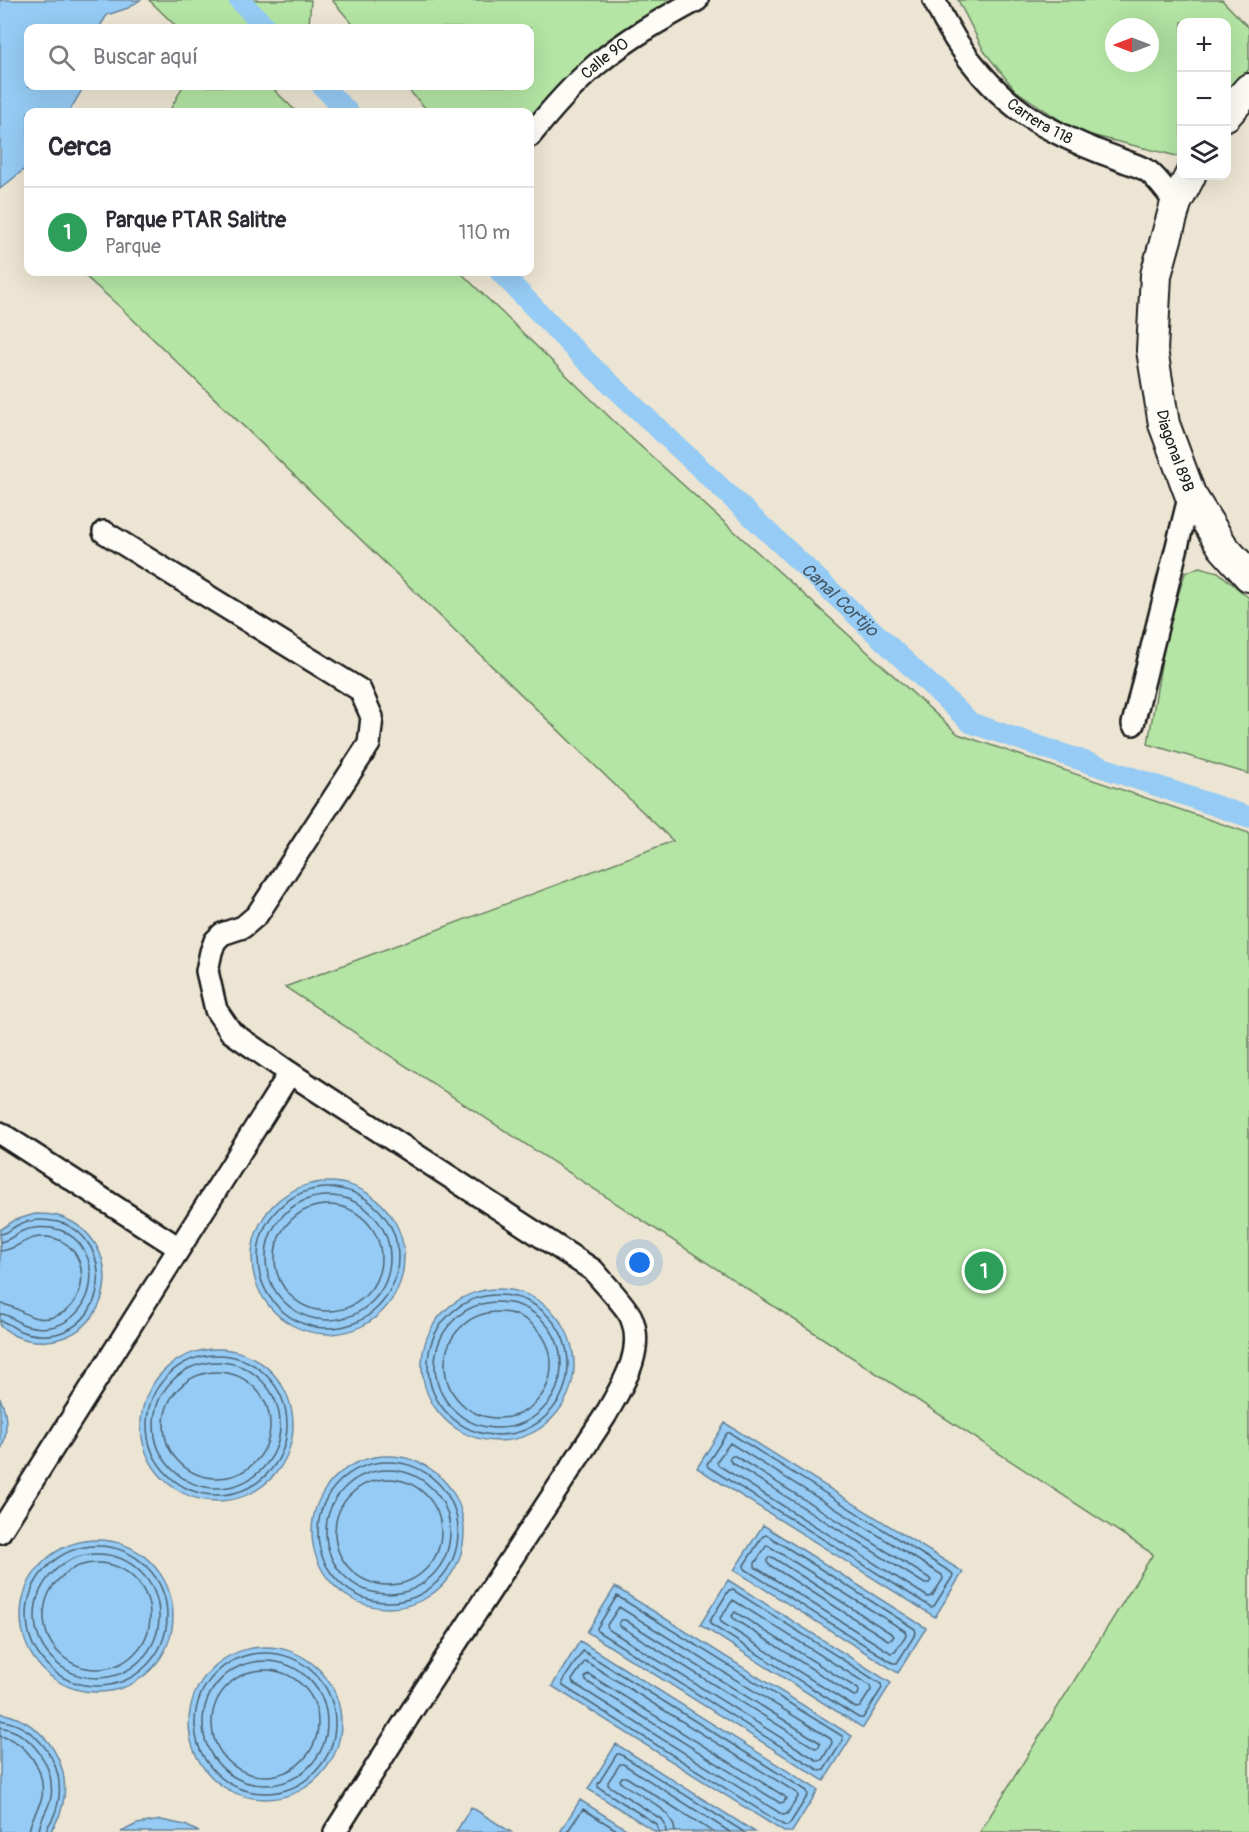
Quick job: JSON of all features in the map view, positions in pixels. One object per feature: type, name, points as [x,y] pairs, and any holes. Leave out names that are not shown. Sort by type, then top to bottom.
[{"type":"street","name":"Calle 90","points":[[534,131],[549,112],[596,65],[651,25],[697,0]]},
{"type":"street","name":"Carrera 118","points":[[934,0],[970,62],[997,91],[1050,130],[1148,170],[1176,203]]},
{"type":"street","points":[[1231,110],[1249,89]]},
{"type":"street","name":"Diagonal 89B","points":[[1133,724],[1190,494],[1164,424],[1152,350],[1156,275],[1176,203],[1188,180]]},
{"type":"street","points":[[1190,494],[1223,547],[1249,576]]},
{"type":"street","points":[[104,532],[360,690],[372,717],[369,744],[257,915],[243,927],[222,934],[215,941],[207,971],[216,1010],[231,1032],[290,1073],[594,1270],[631,1316],[637,1341],[630,1371],[605,1416],[431,1680],[335,1832]]},
{"type":"street","points":[[0,1532],[290,1073]]},
{"type":"street","points":[[0,1133],[179,1248]]},
{"type":"green space","points":[[149,0],[311,0],[309,24],[174,24]]},
{"type":"green space","points":[[332,0],[679,0],[534,118],[534,108],[425,108],[409,90],[534,90],[534,24],[353,24]]},
{"type":"green space","points":[[958,0],[1222,0],[1249,28],[1249,69],[1231,92],[1231,18],[1177,18],[1177,156],[1078,132],[1015,90],[984,51]]},
{"type":"green space","points":[[181,90],[276,90],[293,108],[171,108]]},
{"type":"green space","points":[[85,276],[464,276],[627,434],[958,734],[1249,833],[1249,1832],[980,1832],[1153,1554],[285,987],[673,841],[120,307]]},
{"type":"green space","points":[[1199,567],[1218,572],[1249,598],[1249,774],[1148,744],[1166,634],[1185,573]]},
{"type":"water","points":[[0,0],[140,0],[128,8],[107,15],[101,24],[24,24],[24,90],[82,90],[71,108],[24,108],[24,170],[0,189]]},
{"type":"water","points":[[328,1182],[343,1183],[357,1188],[382,1204],[398,1229],[403,1243],[403,1273],[398,1287],[382,1312],[357,1328],[343,1333],[328,1334],[313,1333],[299,1328],[274,1312],[258,1287],[253,1273],[252,1258],[253,1243],[258,1229],[274,1204],[299,1188],[313,1183]]},
{"type":"water","points":[[35,1214],[58,1216],[80,1227],[95,1243],[103,1263],[105,1284],[100,1304],[88,1321],[71,1334],[47,1341],[27,1340],[15,1336],[0,1326],[0,1230],[15,1220]]},
{"type":"water","points":[[498,1289],[513,1290],[527,1295],[552,1311],[568,1336],[573,1350],[573,1380],[568,1394],[552,1419],[527,1435],[513,1440],[498,1441],[483,1440],[469,1435],[444,1419],[428,1394],[423,1380],[422,1365],[423,1350],[428,1336],[444,1311],[469,1295],[483,1290]]},
{"type":"water","points":[[217,1349],[232,1350],[246,1355],[271,1371],[287,1396],[292,1410],[292,1440],[287,1454],[271,1479],[246,1495],[232,1500],[217,1501],[202,1500],[188,1495],[163,1479],[147,1454],[142,1440],[141,1425],[142,1410],[147,1396],[163,1371],[188,1355],[202,1350]]},
{"type":"water","points":[[0,1398],[6,1425],[0,1452]]},
{"type":"water","points":[[725,1423],[963,1572],[935,1617],[697,1468]]},
{"type":"water","points":[[388,1456],[403,1457],[417,1462],[442,1478],[458,1503],[463,1517],[463,1547],[458,1561],[442,1586],[417,1602],[403,1607],[388,1608],[373,1607],[359,1602],[334,1586],[318,1561],[313,1547],[312,1532],[313,1517],[318,1503],[334,1478],[359,1462],[373,1457]]},
{"type":"water","points":[[763,1525],[926,1628],[898,1673],[734,1570]]},
{"type":"water","points":[[97,1540],[112,1541],[126,1546],[151,1562],[167,1587],[172,1601],[172,1631],[167,1645],[151,1670],[126,1686],[112,1691],[97,1692],[82,1691],[68,1686],[43,1670],[27,1645],[22,1631],[21,1616],[22,1601],[27,1587],[43,1562],[68,1546],[82,1541]]},
{"type":"water","points":[[728,1580],[891,1683],[863,1728],[700,1625]]},
{"type":"water","points":[[615,1587],[852,1736],[824,1781],[587,1632]]},
{"type":"water","points":[[580,1641],[818,1790],[792,1832],[784,1832],[552,1686]]},
{"type":"water","points":[[265,1647],[280,1648],[294,1653],[319,1669],[335,1694],[340,1708],[340,1738],[335,1752],[319,1777],[294,1793],[280,1798],[265,1799],[250,1798],[236,1793],[211,1777],[195,1752],[190,1738],[189,1723],[190,1708],[195,1694],[211,1669],[236,1653],[250,1648]]},
{"type":"water","points":[[0,1713],[19,1719],[36,1729],[49,1743],[58,1759],[64,1777],[64,1795],[60,1814],[50,1832],[0,1832]]},
{"type":"water","points":[[616,1744],[755,1832],[656,1832],[588,1789]]},
{"type":"water","points":[[580,1800],[631,1832],[560,1832]]},
{"type":"water","points":[[471,1807],[511,1832],[456,1832]]},
{"type":"water","points":[[161,1820],[185,1825],[199,1832],[121,1832],[137,1824]]},
{"type":"waterway","name":"Canal Cortijo","points":[[239,0],[263,24]]},
{"type":"waterway","name":"Canal Cortijo","points":[[326,90],[344,108]]},
{"type":"waterway","name":"Canal Cortijo","points":[[504,276],[580,355],[971,723],[1249,817]]},
{"type":"place","name":"Parque PTAR Salitre","points":[[984,1271]]}]
